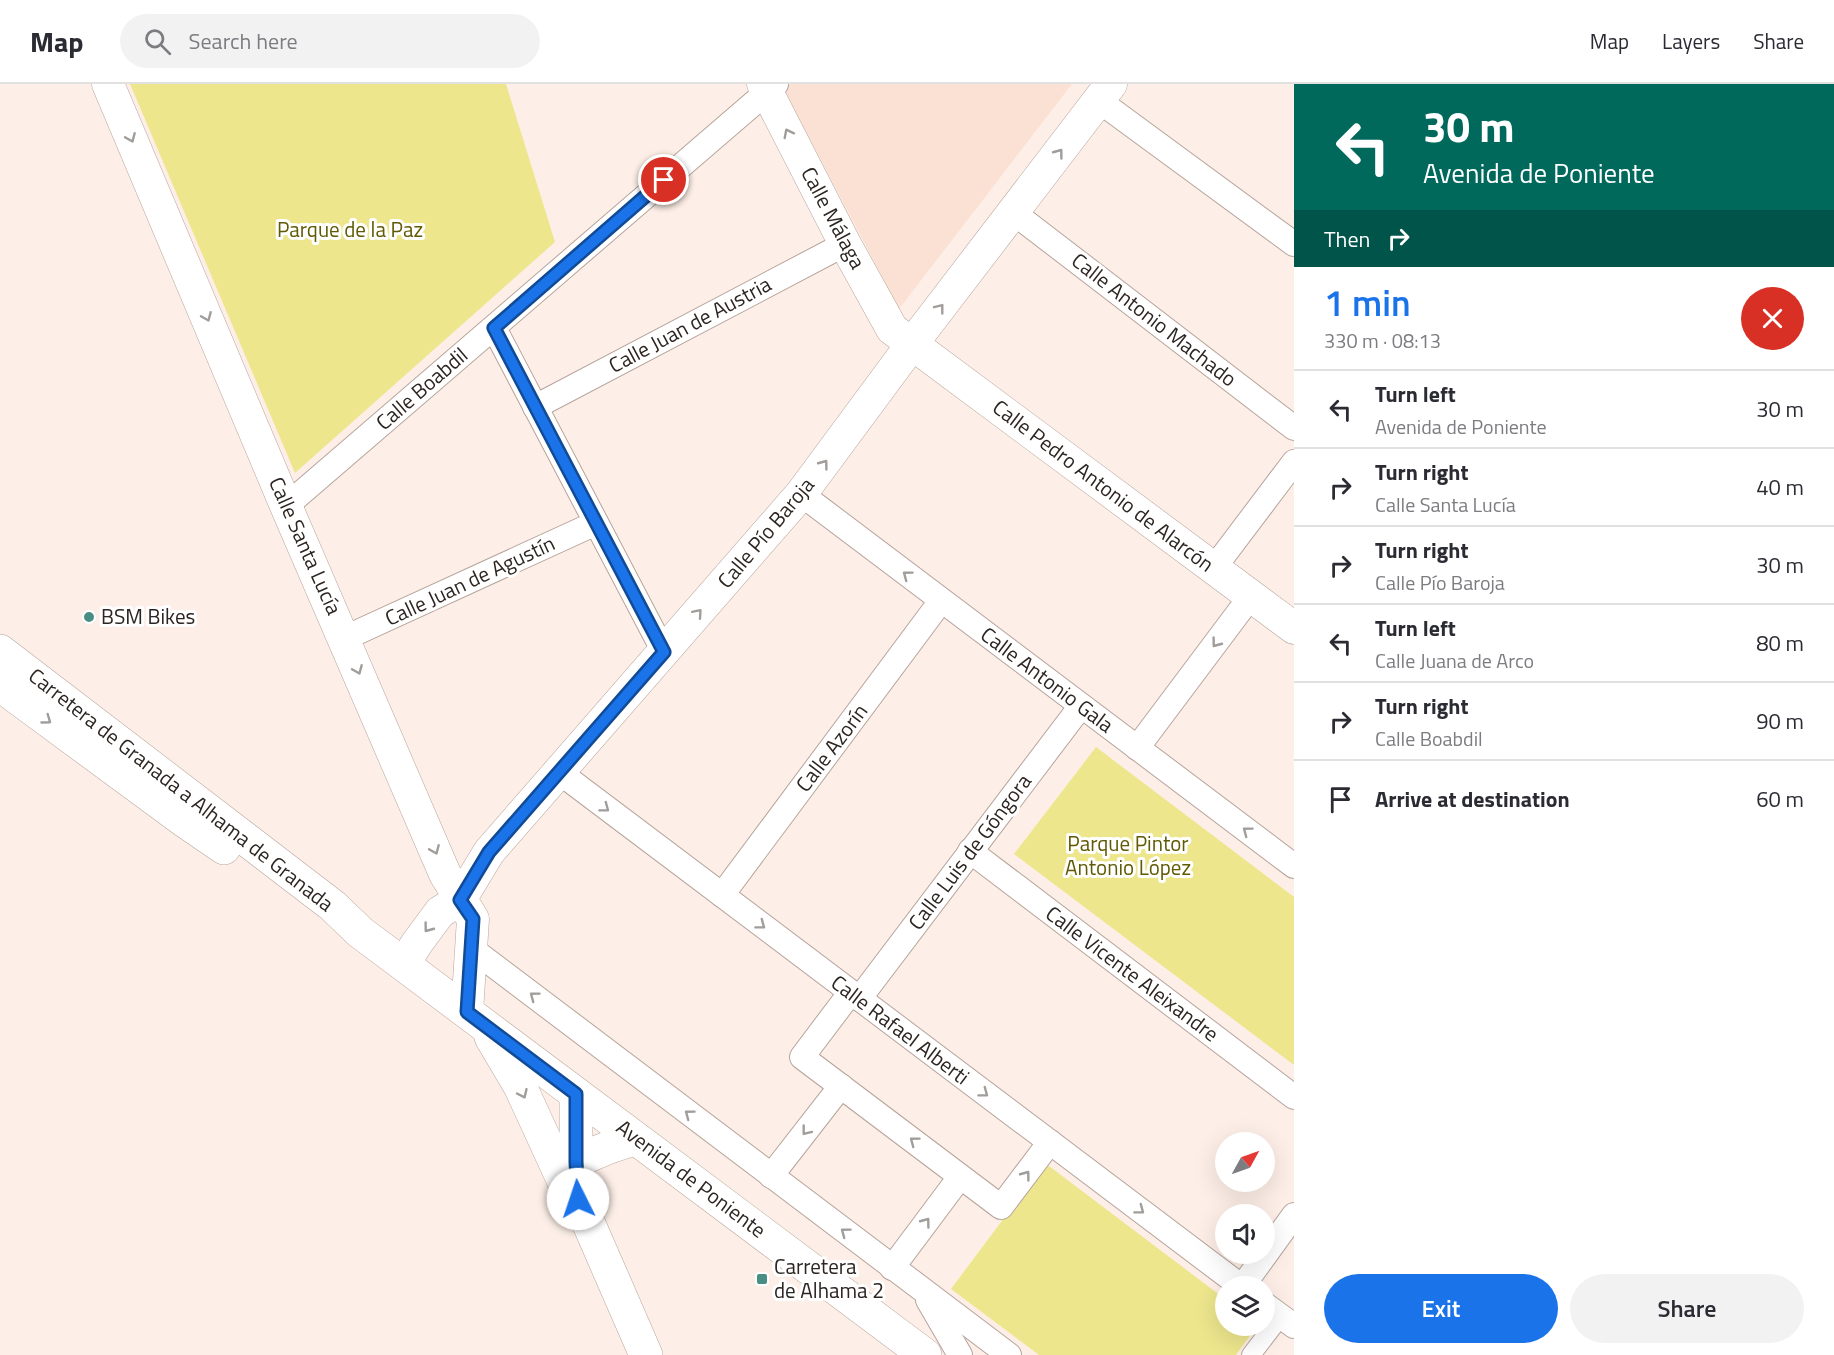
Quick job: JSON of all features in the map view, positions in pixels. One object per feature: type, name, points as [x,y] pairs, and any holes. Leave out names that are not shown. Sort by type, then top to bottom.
[{"type":"main road","name":"Carretera de Granada a Alhama de Granada","points":[[0,651],[333,906],[360,932],[476,1018]]},
{"type":"main road","name":"Carretera de Granada a Alhama de Granada","points":[[0,685],[186,822],[325,916],[360,932]]},
{"type":"main road","name":"Avenida de Poniente","points":[[476,1018],[925,1355]]},
{"type":"main road","points":[[476,1018],[520,1086],[565,1184],[578,1199],[646,1355]]},
{"type":"main road","points":[[576,1094],[578,1199]]},
{"type":"main road","points":[[576,1162],[608,1147],[636,1138]]},
{"type":"street","name":"Calle Santa Lucía","points":[[108,84],[286,506],[445,874],[473,919],[472,949],[476,1018]]},
{"type":"street","name":"Calle Boabdil","points":[[286,506],[494,328],[769,86]]},
{"type":"street","name":"Calle Málaga","points":[[769,86],[845,244],[892,329],[912,344]]},
{"type":"street","points":[[1105,92],[1294,244]]},
{"type":"street","name":"Calle Pío Baroja","points":[[404,964],[440,912],[460,900],[489,852],[801,494],[912,344],[1105,92]]},
{"type":"street","name":"Calle Antonio Machado","points":[[1014,213],[1294,428]]},
{"type":"street","name":"Calle Juan de Austria","points":[[535,407],[845,244]]},
{"type":"street","points":[[494,328],[664,652]]},
{"type":"street","name":"Calle Pedro Antonio de Alarcón","points":[[912,344],[1294,628]]},
{"type":"street","points":[[1214,568],[1294,462]]},
{"type":"street","name":"Calle Antonio Gala","points":[[801,494],[1294,866]]},
{"type":"street","name":"Calle Juan de Agustín","points":[[345,639],[596,523]]},
{"type":"street","points":[[1137,748],[1251,596]]},
{"type":"street","name":"Calle Azorín","points":[[722,895],[942,601]]},
{"type":"street","name":"Calle Luis de Góngora","points":[[841,1086],[802,1057],[970,852],[1081,706]]},
{"type":"street","name":"Calle Rafael Alberti","points":[[559,772],[1227,1276]]},
{"type":"street","name":"Calle Vicente Aleixandre","points":[[970,852],[1294,1097]]},
{"type":"street","points":[[472,949],[1009,1355]]},
{"type":"street","points":[[771,1176],[841,1086],[1001,1207],[1050,1142]]},
{"type":"street","points":[[892,1268],[960,1177]]},
{"type":"street","points":[[1250,1276],[1294,1215]]},
{"type":"street","points":[[922,1290],[960,1355]]},
{"type":"street","points":[[1251,1355],[1280,1315]]},
{"type":"shaded area","points":[[781,84],[1072,84],[899,309]]},
{"type":"green space","name":"Parque de la Paz","points":[[130,84],[506,84],[555,242],[295,473]]},
{"type":"green space","name":"Parque Pintor Antonio López","points":[[1096,747],[1294,897],[1294,1065],[1014,854]]},
{"type":"green space","points":[[1045,1163],[1215,1291],[1215,1336],[1250,1336],[1236,1355],[1039,1355],[951,1289]]},
{"type":"place","name":"BSM Bikes","points":[[89,617]]},
{"type":"place","name":"Carretera de Alhama 2","points":[[762,1279]]},
{"type":"route","points":[[578,1199],[576,1094],[467,1012],[473,919],[460,900],[489,852],[664,652],[494,328],[664,180]]}]
